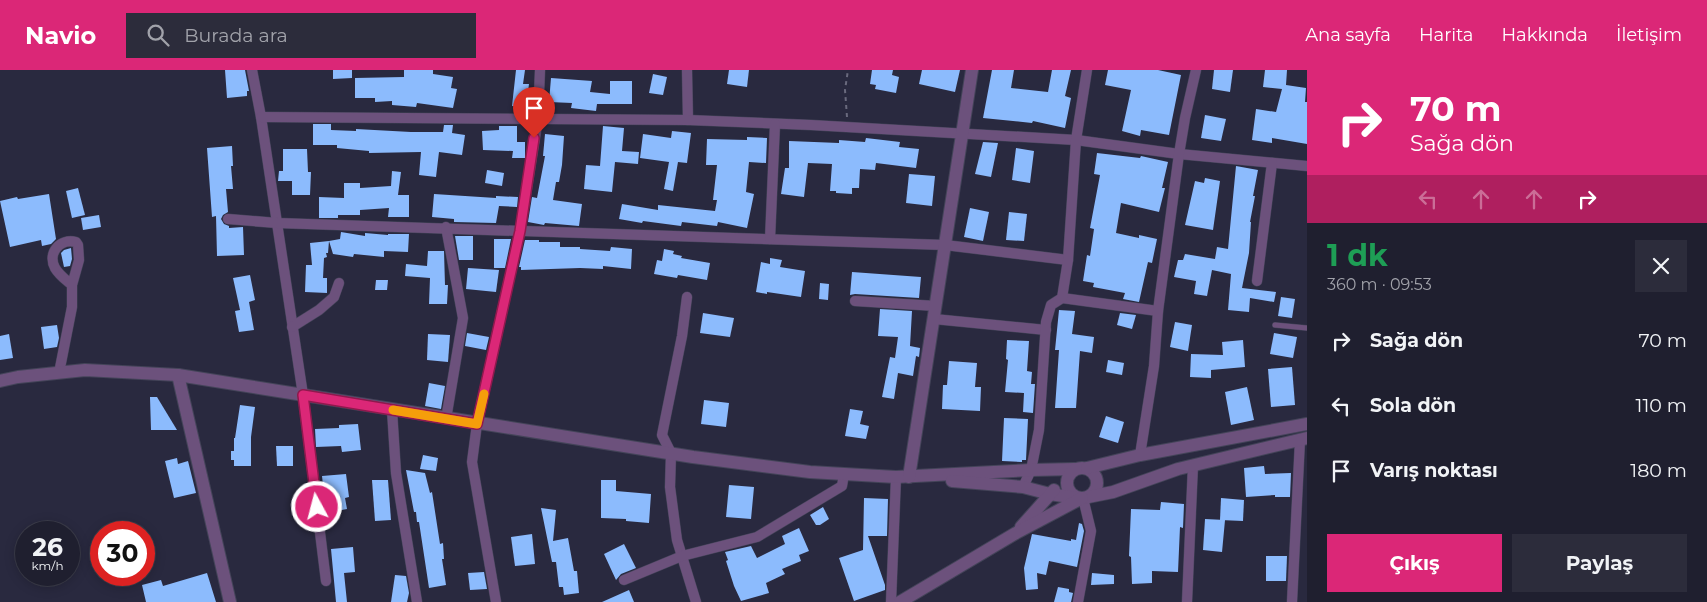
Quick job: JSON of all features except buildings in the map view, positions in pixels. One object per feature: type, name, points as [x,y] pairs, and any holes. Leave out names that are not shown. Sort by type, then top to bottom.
[{"type":"street","points":[[252,70],[261,116],[303,395],[326,581]]},
{"type":"street","points":[[496,602],[472,462],[477,424],[520,231],[538,119],[540,70]]},
{"type":"street","points":[[688,70],[688,120]]},
{"type":"street","points":[[910,477],[972,70]]},
{"type":"street","points":[[1062,298],[1068,260],[1076,140],[1088,70]]},
{"type":"street","points":[[1140,455],[1154,366],[1158,311],[1179,154],[1196,70]]},
{"type":"street","points":[[261,116],[688,120],[848,127],[1076,140],[1179,154],[1307,166]]},
{"type":"street","points":[[770,239],[776,124]]},
{"type":"street","points":[[1257,281],[1272,163]]},
{"type":"street","points":[[228,219],[277,223],[946,245],[1068,260]]},
{"type":"street","points":[[446,228],[463,318],[446,419]]},
{"type":"street","points":[[292,328],[319,310],[334,297],[339,283]]},
{"type":"street","points":[[59,373],[72,307],[72,285]]},
{"type":"street","points":[[687,297],[682,336],[662,435],[671,454],[670,488],[677,540],[696,602]]},
{"type":"street","points":[[1023,487],[1031,470],[1039,430],[1046,330],[1051,305],[1062,298],[1158,311]]},
{"type":"street","points":[[855,301],[936,306]]},
{"type":"street","points":[[934,319],[1046,330]]},
{"type":"street","points":[[0,381],[85,370],[178,375],[671,454],[810,472],[896,477],[1031,470],[1092,472],[1097,482],[1096,488],[1082,498],[1016,533],[900,602]]},
{"type":"street","points":[[178,375],[230,602]]},
{"type":"street","points":[[392,410],[396,473],[417,602]]},
{"type":"street","points":[[1016,533],[1050,494],[1076,472],[1140,455],[1307,424]]},
{"type":"street","points":[[910,477],[1023,487],[1050,494],[1082,498],[1113,492],[1178,468],[1303,439],[1292,602]]},
{"type":"street","points":[[1187,602],[1193,465]]},
{"type":"street","points":[[1076,472],[1068,490],[1082,498],[1091,531],[1078,602]]},
{"type":"street","points":[[624,580],[682,556],[757,538],[842,486],[844,474]]},
{"type":"street","points":[[891,602],[896,477]]},
{"type":"lane","points":[[1274,325],[1307,328]]},
{"type":"path","points":[[848,70],[845,90],[848,127]]},
{"type":"slow traffic","points":[[393,410],[477,424],[484,394]]},
{"type":"route","points":[[317,507],[303,395],[477,424],[520,231],[534,138]]}]
